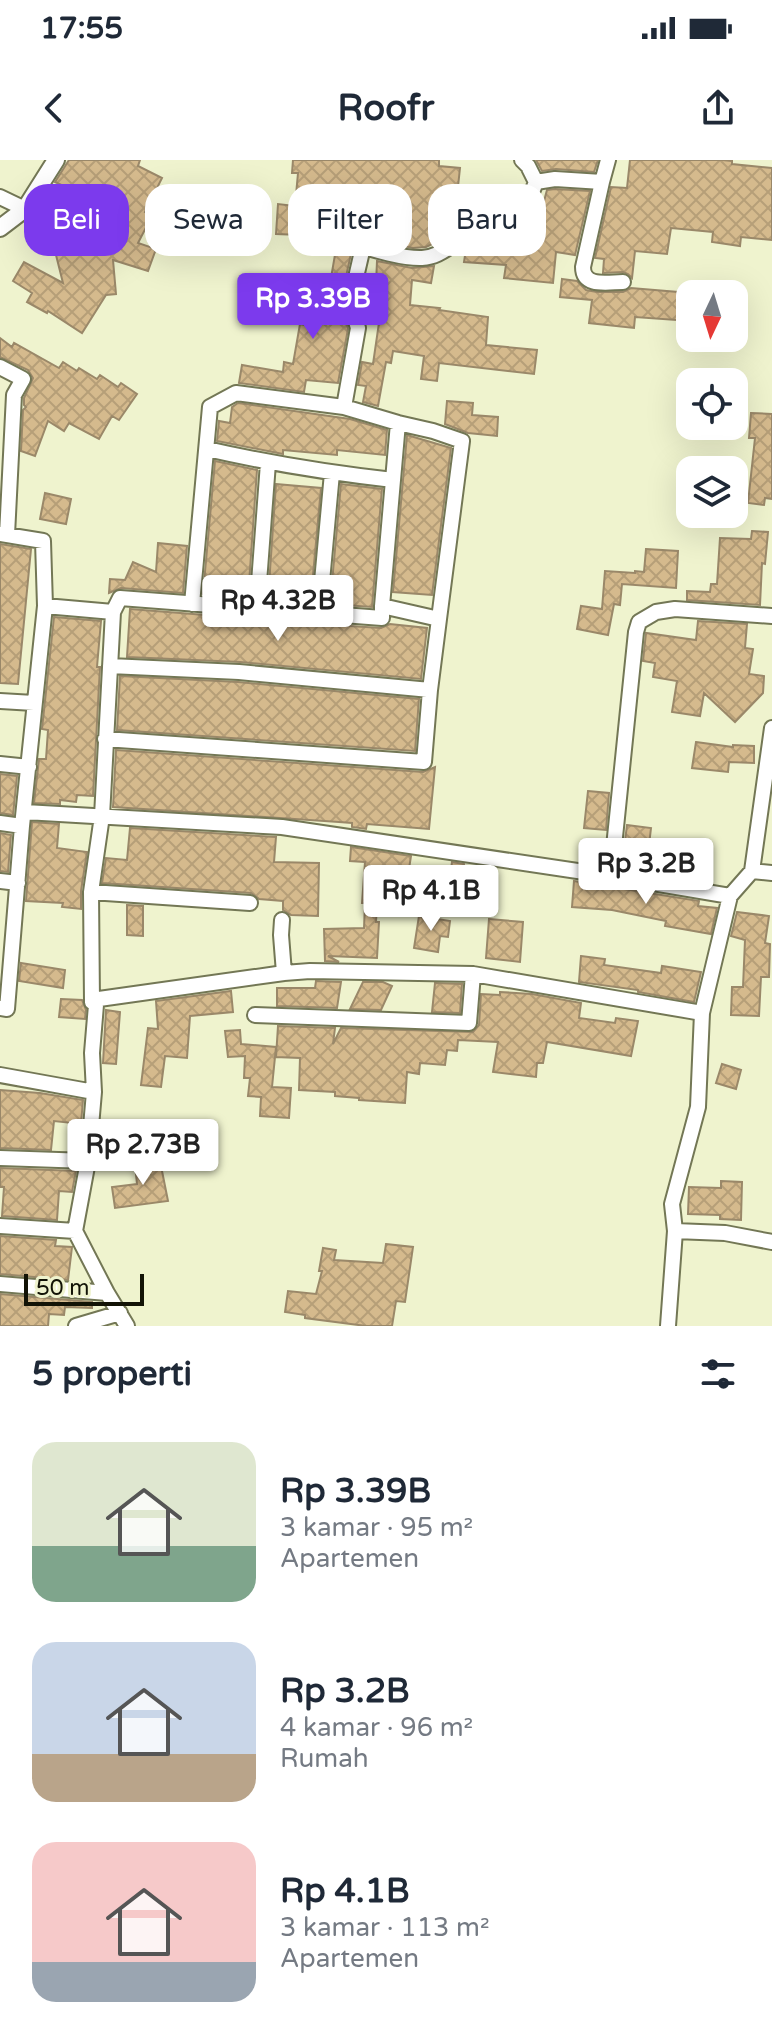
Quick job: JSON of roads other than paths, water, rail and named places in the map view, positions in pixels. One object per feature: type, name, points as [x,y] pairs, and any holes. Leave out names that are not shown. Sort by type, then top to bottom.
[{"type":"street","points":[[41,184],[56,160]]},
{"type":"street","points":[[407,256],[438,255],[464,238],[511,217],[528,201],[536,182],[522,160]]},
{"type":"street","points":[[608,160],[583,274],[593,282],[623,282]]},
{"type":"street","points":[[536,182],[555,179],[602,182]]},
{"type":"street","points":[[0,197],[24,209]]},
{"type":"street","points":[[0,228],[24,210]]},
{"type":"street","points":[[344,407],[358,328],[353,312],[361,256]]},
{"type":"street","points":[[0,367],[23,379],[14,395],[4,534],[43,541],[45,606],[18,883],[7,940],[7,1009],[0,1008]]},
{"type":"street","points":[[105,739],[424,762],[430,690],[462,441],[344,407],[236,393],[210,407],[192,604]]},
{"type":"street","points":[[76,1326],[124,1320],[75,1231],[88,1161],[94,1092],[92,1053],[96,1005],[92,1002],[91,892],[102,816],[113,612],[120,598],[382,618],[398,423]]},
{"type":"street","points":[[207,449],[268,463],[393,480]]},
{"type":"street","points":[[257,609],[268,463]]},
{"type":"street","points":[[319,614],[332,473]]},
{"type":"street","points":[[45,606],[113,612]]},
{"type":"street","points":[[382,606],[439,619]]},
{"type":"street","points":[[611,876],[639,622],[656,612],[675,609],[772,616]]},
{"type":"street","points":[[110,666],[239,672],[430,690]]},
{"type":"street","points":[[0,701],[34,703]]},
{"type":"street","points":[[668,1326],[675,1231],[672,1204],[698,1107],[702,1013],[730,896],[752,871],[772,728]]},
{"type":"street","points":[[0,764],[29,767]]},
{"type":"street","points":[[0,823],[102,816],[282,827],[730,896]]},
{"type":"street","points":[[752,871],[772,873]]},
{"type":"street","points":[[0,881],[18,883]]},
{"type":"street","points":[[91,892],[250,903]]},
{"type":"street","points":[[282,920],[284,973]]},
{"type":"street","points":[[92,1002],[310,971],[473,974],[702,1013]]},
{"type":"street","points":[[255,1015],[469,1023],[473,974]]},
{"type":"street","points":[[0,1075],[94,1092]]},
{"type":"street","points":[[0,1158],[88,1161]]},
{"type":"street","points":[[0,1226],[75,1231]]},
{"type":"street","points":[[675,1231],[725,1233],[772,1242]]},
{"type":"street","points":[[0,1284],[107,1293]]}]
